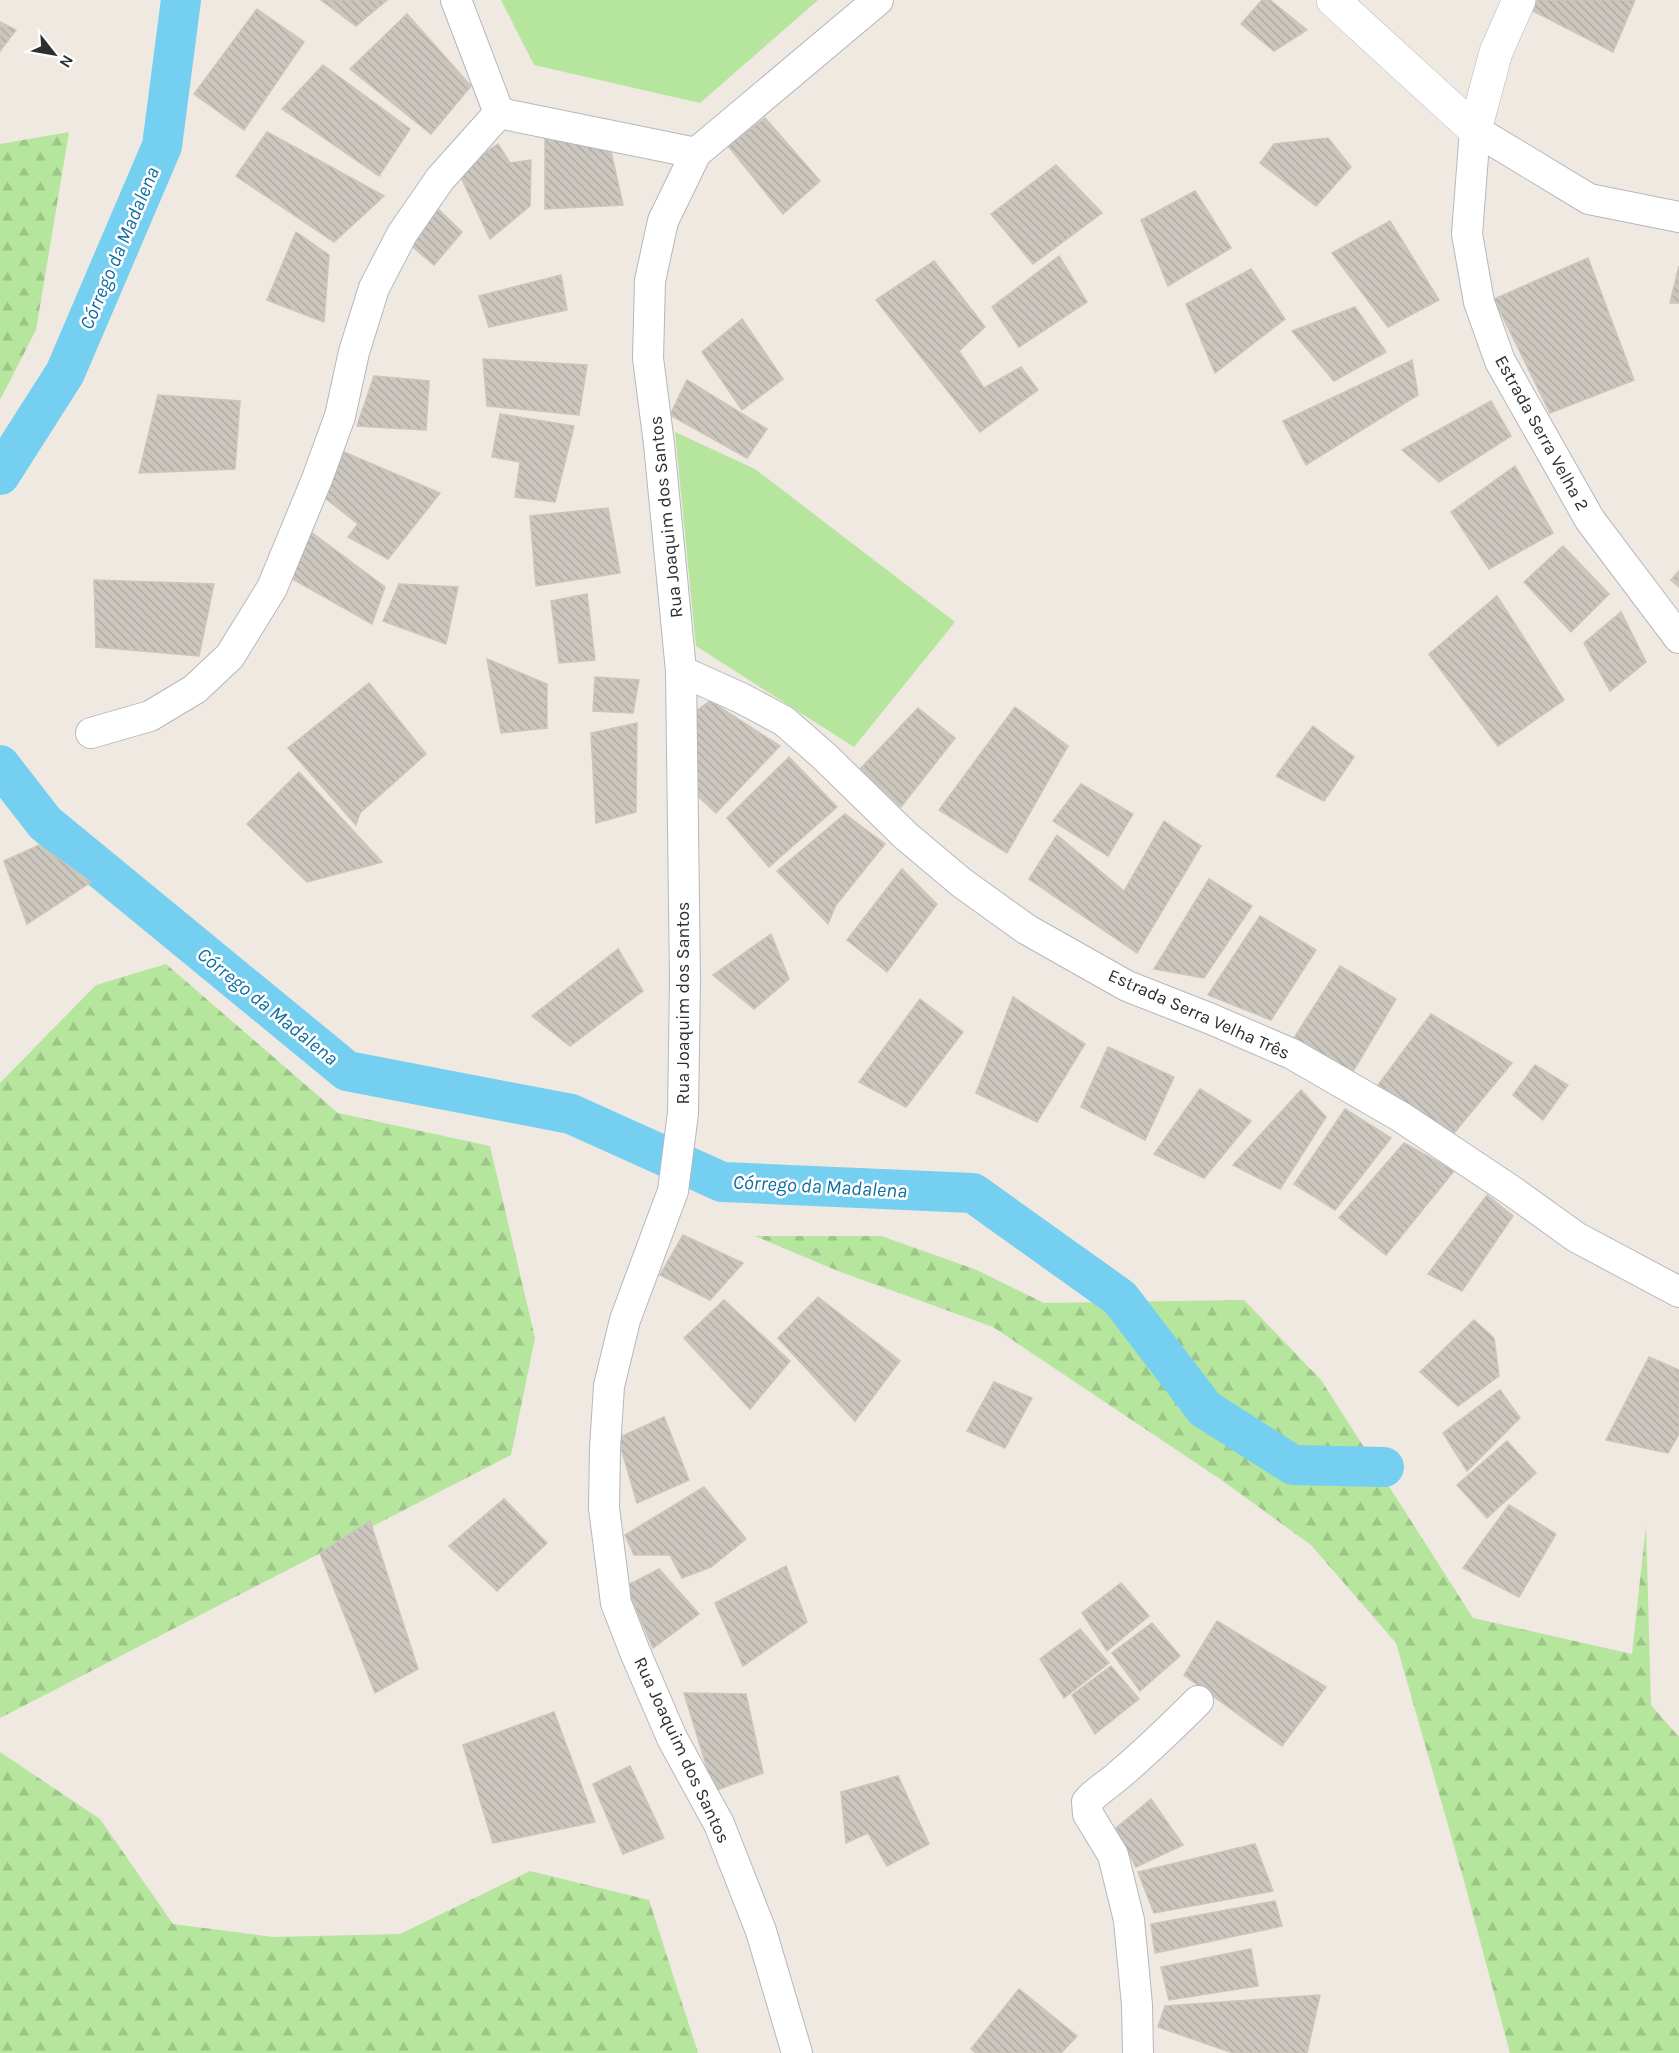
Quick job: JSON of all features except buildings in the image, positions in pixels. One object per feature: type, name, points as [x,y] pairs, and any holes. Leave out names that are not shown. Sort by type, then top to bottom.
[{"type":"street","points":[[456,0],[499,113]]},
{"type":"street","name":"Rua Joaquim dos Santos","points":[[797,2053],[761,1931],[723,1835],[672,1738],[616,1603],[604,1508],[609,1386],[625,1320],[673,1191],[683,1113],[685,981],[681,671],[659,444],[648,358],[650,281],[663,221],[696,153],[878,0]]},
{"type":"street","points":[[1333,0],[1475,130],[1589,199],[1679,217]]},
{"type":"street","points":[[1475,130],[1496,52],[1519,0]]},
{"type":"street","points":[[499,113],[696,153]]},
{"type":"street","points":[[91,733],[150,716],[195,689],[230,656],[272,588],[317,479],[340,416],[354,352],[374,288],[402,234],[440,179],[499,113]]},
{"type":"street","name":"Estrada Serra Velha 2","points":[[1475,130],[1467,234],[1479,302],[1500,361],[1590,520],[1679,638]]},
{"type":"street","name":"Estrada Serra Velha Três","points":[[681,671],[741,698],[784,721],[824,756],[906,836],[962,883],[1026,929],[1127,986],[1292,1054],[1401,1117],[1576,1237],[1679,1292]]},
{"type":"street","points":[[1138,2053],[1137,2005],[1129,1920],[1113,1856],[1088,1814],[1087,1802],[1093,1794],[1110,1784],[1161,1738],[1198,1701]]},
{"type":"green space","points":[[501,0],[818,0],[700,103],[534,65]]},
{"type":"green space","points":[[69,132],[36,330],[0,400],[0,144]]},
{"type":"green space","points":[[675,432],[755,469],[955,622],[854,747],[696,646]]},
{"type":"green space","points":[[166,964],[338,1113],[490,1146],[535,1338],[511,1455],[0,1718],[0,1083],[96,985]]},
{"type":"green space","points":[[755,1236],[881,1236],[977,1270],[1044,1303],[1244,1300],[1321,1380],[1473,1618],[1632,1654],[1646,1525],[1651,1705],[1679,1737],[1679,2053],[1510,2053],[1396,1643],[1311,1545],[1220,1479],[993,1327],[838,1271]]},
{"type":"green space","points":[[0,1752],[100,1819],[173,1924],[273,1937],[400,1934],[530,1871],[649,1900],[698,2053],[0,2053]]},
{"type":"waterway","name":"Córrego da Madalena","points":[[0,475],[65,373],[162,146],[181,0]]},
{"type":"waterway","name":"Córrego da Madalena","points":[[0,765],[45,823],[347,1071],[571,1114],[722,1182],[973,1193],[1120,1298],[1205,1409],[1293,1465],[1384,1467]]}]
